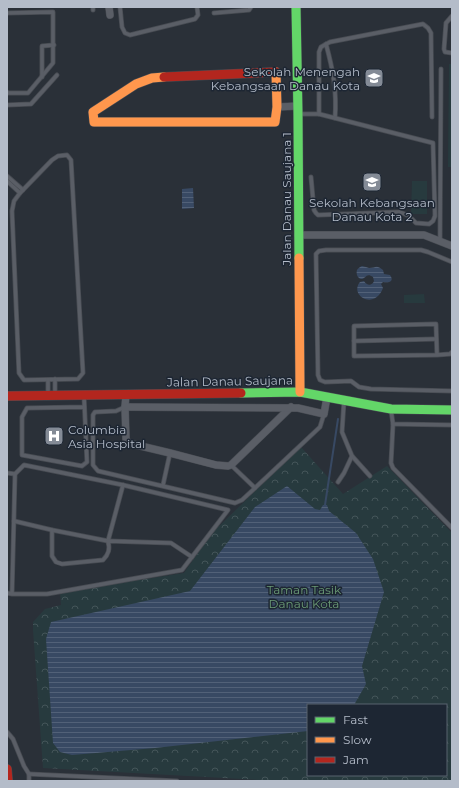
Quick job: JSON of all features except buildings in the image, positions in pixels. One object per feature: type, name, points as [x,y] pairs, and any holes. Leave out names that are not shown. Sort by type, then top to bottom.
[{"type":"street","points":[[109,7],[110,15]]},
{"type":"street","name":"Jalan Danau Saujana 1","points":[[296,7],[300,392]]},
{"type":"street","points":[[276,72],[277,107],[275,122],[94,122],[94,112],[136,84],[152,78],[276,72]]},
{"type":"street","points":[[277,107],[298,110]]},
{"type":"street","points":[[298,235],[424,235],[452,246]]},
{"type":"street","name":"Jalan Danau Saujana","points":[[7,396],[52,395],[78,400],[126,394],[300,392],[391,409],[452,410]]},
{"type":"street","points":[[126,394],[126,439],[128,443],[216,465],[231,465],[291,408]]},
{"type":"street","points":[[125,408],[298,408],[324,414],[327,397]]},
{"type":"street","points":[[7,769],[8,781]]},
{"type":"lane","points":[[120,7],[122,27],[125,33],[130,35],[195,19],[198,15],[197,7]]},
{"type":"lane","points":[[214,13],[249,10],[251,7]]},
{"type":"lane","points":[[7,13],[53,12],[54,45],[53,63],[28,93],[7,92]]},
{"type":"lane","points":[[452,16],[446,22],[444,49],[445,52],[452,53]]},
{"type":"lane","points":[[319,114],[321,47],[326,44],[423,24],[431,33],[433,115],[441,113]]},
{"type":"lane","points":[[326,44],[335,79],[336,118]]},
{"type":"lane","points":[[42,77],[42,46],[54,45]]},
{"type":"lane","points":[[440,241],[441,70]]},
{"type":"lane","points":[[45,73],[53,79]]},
{"type":"lane","points":[[7,105],[31,104],[57,75]]},
{"type":"lane","points":[[298,110],[336,118],[433,143],[435,216],[433,221],[429,224],[416,223],[409,216],[400,212],[318,215],[314,210],[311,177]]},
{"type":"lane","points":[[68,155],[71,160],[83,373],[78,379],[24,380],[19,374],[12,211],[14,201],[22,191],[52,160],[58,156],[68,155]]},
{"type":"lane","points":[[7,176],[22,191]]},
{"type":"lane","points":[[7,181],[22,191]]},
{"type":"lane","points":[[452,262],[421,250],[326,250],[319,251],[316,254],[318,375],[320,380],[325,382],[351,381],[359,387],[371,389],[452,391]]},
{"type":"lane","points":[[437,355],[436,324],[354,326],[354,356],[437,355],[450,354],[452,352]]},
{"type":"lane","points":[[354,341],[436,339]]},
{"type":"lane","points":[[52,395],[55,379]]},
{"type":"lane","points":[[48,380],[52,395]]},
{"type":"lane","points":[[78,400],[84,407],[87,462],[82,466],[22,455],[22,416],[27,408],[78,400]]},
{"type":"lane","points":[[78,400],[84,407]]},
{"type":"lane","points":[[344,400],[342,432],[352,456],[370,476]]},
{"type":"lane","points":[[125,408],[116,411],[95,412],[93,415],[93,465],[98,471],[235,503],[242,500],[320,427],[324,414]]},
{"type":"lane","points":[[391,409],[393,424],[391,463],[393,468],[452,528]]},
{"type":"lane","points":[[393,424],[452,425]]},
{"type":"lane","points":[[163,486],[170,453]]},
{"type":"lane","points":[[338,482],[352,456]]},
{"type":"lane","points":[[7,592],[12,594],[47,594],[182,570],[228,510],[123,485],[24,465],[15,474],[12,594]]},
{"type":"lane","points":[[231,465],[255,488]]},
{"type":"lane","points":[[7,473],[15,474]]},
{"type":"lane","points":[[52,530],[52,556],[56,562],[62,564],[103,560],[108,555],[110,546],[108,541],[123,485]]},
{"type":"lane","points":[[14,521],[108,541],[171,543],[192,556]]},
{"type":"lane","points":[[7,732],[13,739],[24,766],[29,774],[29,781]]},
{"type":"lane","points":[[29,774],[176,781]]},
{"type":"green space","points":[[449,64],[452,64],[452,167],[448,167]]},
{"type":"green space","points":[[412,181],[427,181],[427,214],[411,214]]},
{"type":"green space","points":[[424,294],[425,303],[404,303],[404,295]]},
{"type":"green space","name":"Taman Tasik Danau Kota","points":[[301,447],[343,494],[387,466],[452,533],[452,781],[278,781],[43,768],[33,622],[45,609],[61,605],[60,592],[184,573],[211,534]]},
{"type":"water","points":[[193,188],[194,208],[182,209],[182,189]]},
{"type":"water","points":[[362,266],[369,268],[379,267],[383,270],[384,274],[390,275],[392,279],[390,282],[383,282],[381,284],[383,288],[379,295],[374,299],[369,300],[364,298],[360,296],[358,292],[357,287],[360,282],[364,281],[369,285],[374,281],[373,277],[369,275],[363,279],[359,278],[357,270]]},
{"type":"water","name":"Taman Tasik Danau Kota","points":[[287,486],[315,509],[320,510],[323,505],[327,505],[329,511],[356,533],[373,559],[384,592],[362,666],[366,684],[355,704],[307,704],[307,731],[155,748],[72,755],[60,752],[53,743],[46,639],[51,622],[190,591],[255,507]]},
{"type":"waterway","points":[[325,505],[338,419]]},
{"type":"traffic: fast","points":[[296,7],[299,258]]},
{"type":"traffic: fast","points":[[241,393],[300,392],[391,409],[452,410]]},
{"type":"traffic: slow","points":[[164,77],[152,78],[136,84],[93,112],[94,122],[275,122],[277,107],[276,72]]},
{"type":"traffic: slow","points":[[299,258],[300,392]]},
{"type":"traffic: jam","points":[[164,77],[276,72]]},
{"type":"traffic: jam","points":[[7,396],[241,393]]},
{"type":"traffic: jam","points":[[7,769],[8,781]]},
{"type":"place","name":"Sekolah Menengah Kebangsaan Danau Kota","points":[[374,78]]},
{"type":"place","name":"Sekolah Kebangsaan Danau Kota 2","points":[[372,182]]},
{"type":"place","name":"Columbia Asia Hospital","points":[[54,436]]}]
